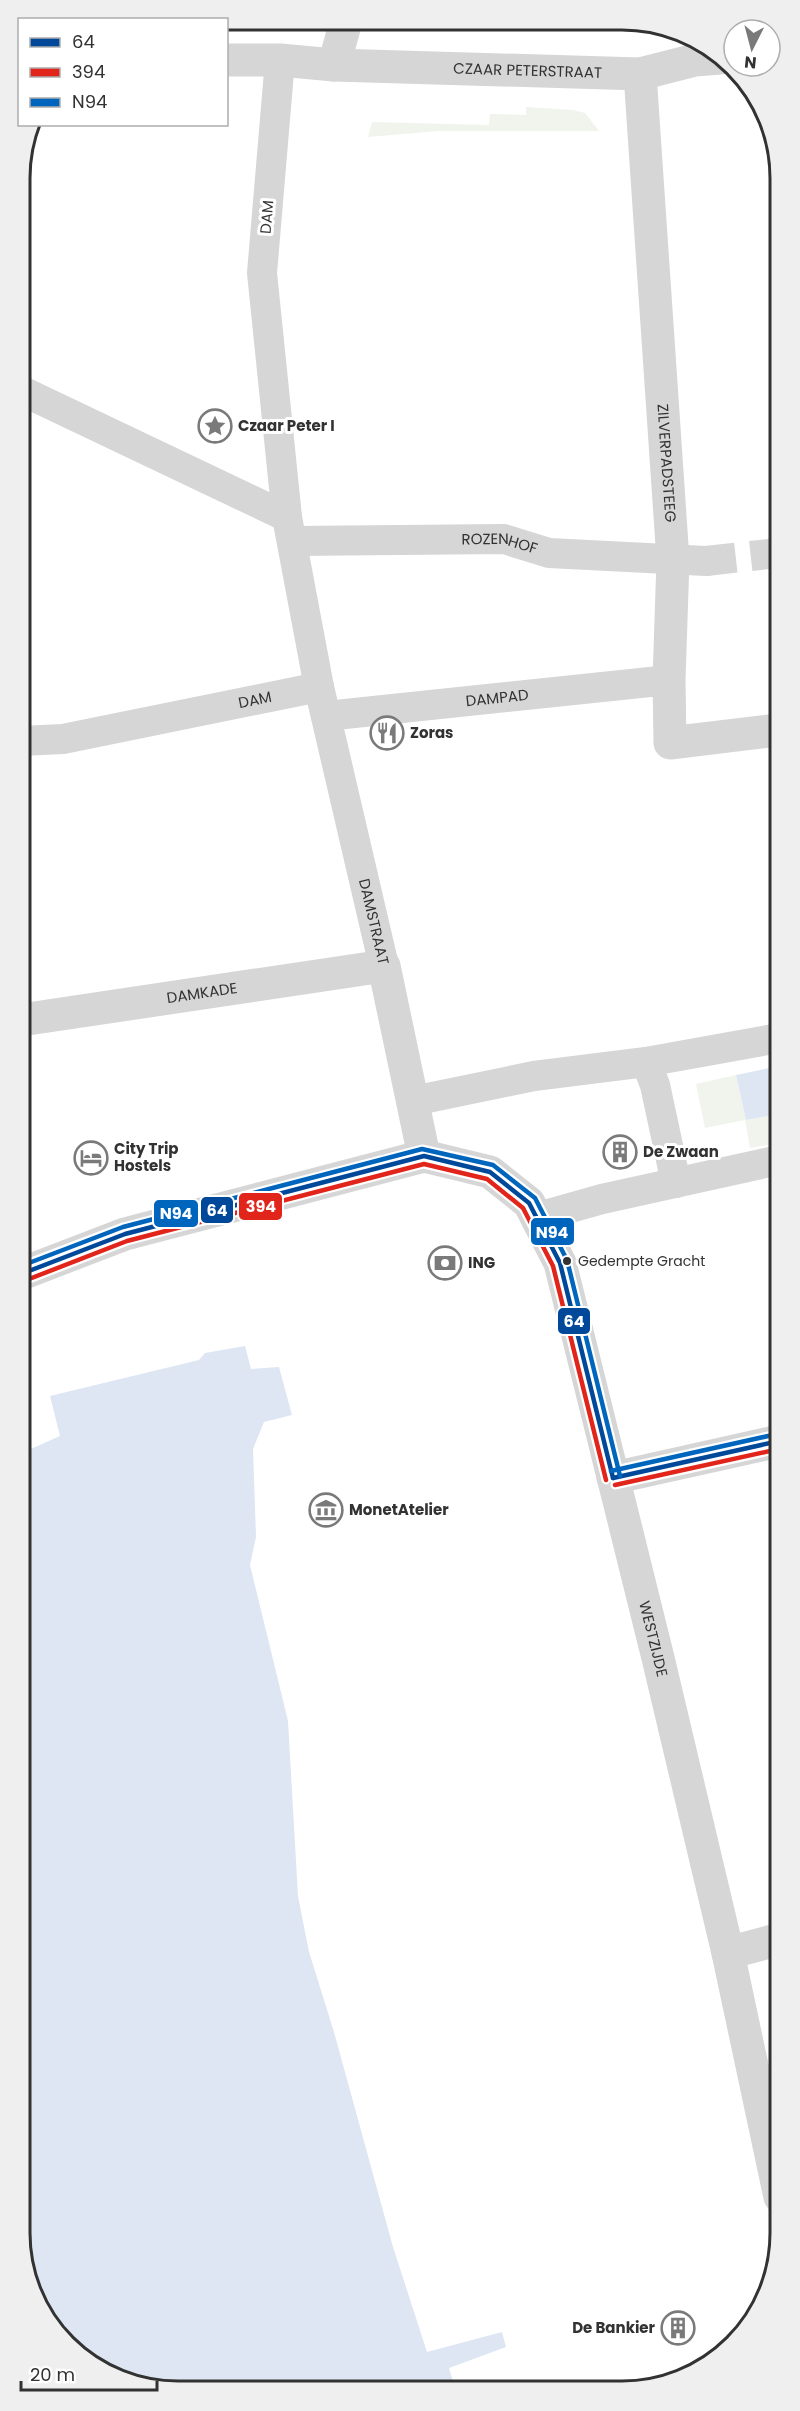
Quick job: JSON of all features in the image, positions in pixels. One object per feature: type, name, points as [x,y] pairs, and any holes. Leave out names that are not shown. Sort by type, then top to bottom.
[{"type":"street","points":[[334,65],[344,30]]},
{"type":"street","name":"CZAAR PETERSTRAAT","points":[[228,60],[640,74],[702,54]]},
{"type":"street","name":"DAM","points":[[30,741],[63,740],[323,701],[290,529],[262,273],[280,60]]},
{"type":"street","name":"ZILVERPADSTEEG","points":[[640,74],[673,560],[669,680],[670,743],[770,731]]},
{"type":"street","points":[[30,395],[290,529]]},
{"type":"street","name":"ROZENHOF","points":[[290,529],[504,539],[549,553],[706,561]]},
{"type":"street","name":"DAMPAD","points":[[323,701],[669,680]]},
{"type":"street","name":"DAMSTRAAT","points":[[323,701],[384,966],[424,1156]]},
{"type":"street","name":"DAMKADE","points":[[30,1019],[384,966]]},
{"type":"street","points":[[412,1101],[534,1076],[651,1073],[770,1040]]},
{"type":"street","points":[[651,1073],[676,1184]]},
{"type":"street","points":[[30,1271],[125,1234],[424,1156]]},
{"type":"street","name":"WESTZIJDE","points":[[424,1156],[490,1172],[529,1203],[560,1263],[728,1953],[770,2150]]},
{"type":"street","points":[[538,1217],[602,1199],[770,1162]]},
{"type":"street","points":[[613,1478],[770,1443]]},
{"type":"street","points":[[728,1953],[770,1942]]},
{"type":"shaded area","points":[[526,107],[585,113],[599,131],[438,131],[368,137],[372,122],[489,125],[490,114],[526,115]]},
{"type":"shaded area","points":[[770,1068],[770,1116],[746,1120],[736,1075]]},
{"type":"shaded area","points":[[736,1075],[746,1120],[770,1116],[770,1145],[750,1148],[745,1120],[705,1128],[696,1084]]},
{"type":"shaded area","points":[[245,1346],[251,1369],[279,1367],[292,1415],[264,1422],[253,1449],[256,1537],[250,1565],[288,1721],[298,1896],[309,1952],[334,2032],[393,2247],[427,2352],[502,2332],[506,2347],[449,2368],[453,2381],[178,2381],[159,2380],[130,2373],[104,2361],[73,2338],[50,2307],[41,2290],[33,2262],[30,2243],[30,1449],[60,1436],[50,1396],[199,1360],[205,1353]]},
{"type":"tunnel","points":[[706,561],[770,554]]},
{"type":"transit line","name":"N94","points":[[30,1263],[123,1227],[422,1149],[493,1165],[535,1198],[567,1260],[620,1476]]},
{"type":"transit line","name":"64","points":[[30,1271],[125,1234],[424,1156],[490,1172],[529,1203],[560,1263],[613,1478]]},
{"type":"transit line","name":"394","points":[[30,1279],[127,1241],[424,1164],[487,1179],[523,1208],[553,1266],[606,1480]]},
{"type":"transit line","name":"N94","points":[[611,1471],[770,1436]]},
{"type":"transit line","name":"64","points":[[613,1478],[770,1443]]},
{"type":"transit line","name":"394","points":[[615,1485],[770,1451]]},
{"type":"place","name":"Czaar Peter I","points":[[215,426]]},
{"type":"place","name":"Zoras","points":[[387,733]]},
{"type":"place","name":"De Zwaan","points":[[620,1152]]},
{"type":"place","name":"City Trip Hostels","points":[[91,1158]]},
{"type":"place","name":"Gedempte Gracht","points":[[567,1261]]},
{"type":"place","name":"ING","points":[[445,1263]]},
{"type":"place","name":"MonetAtelier","points":[[326,1510]]},
{"type":"place","name":"De Bankier","points":[[678,2328]]}]
